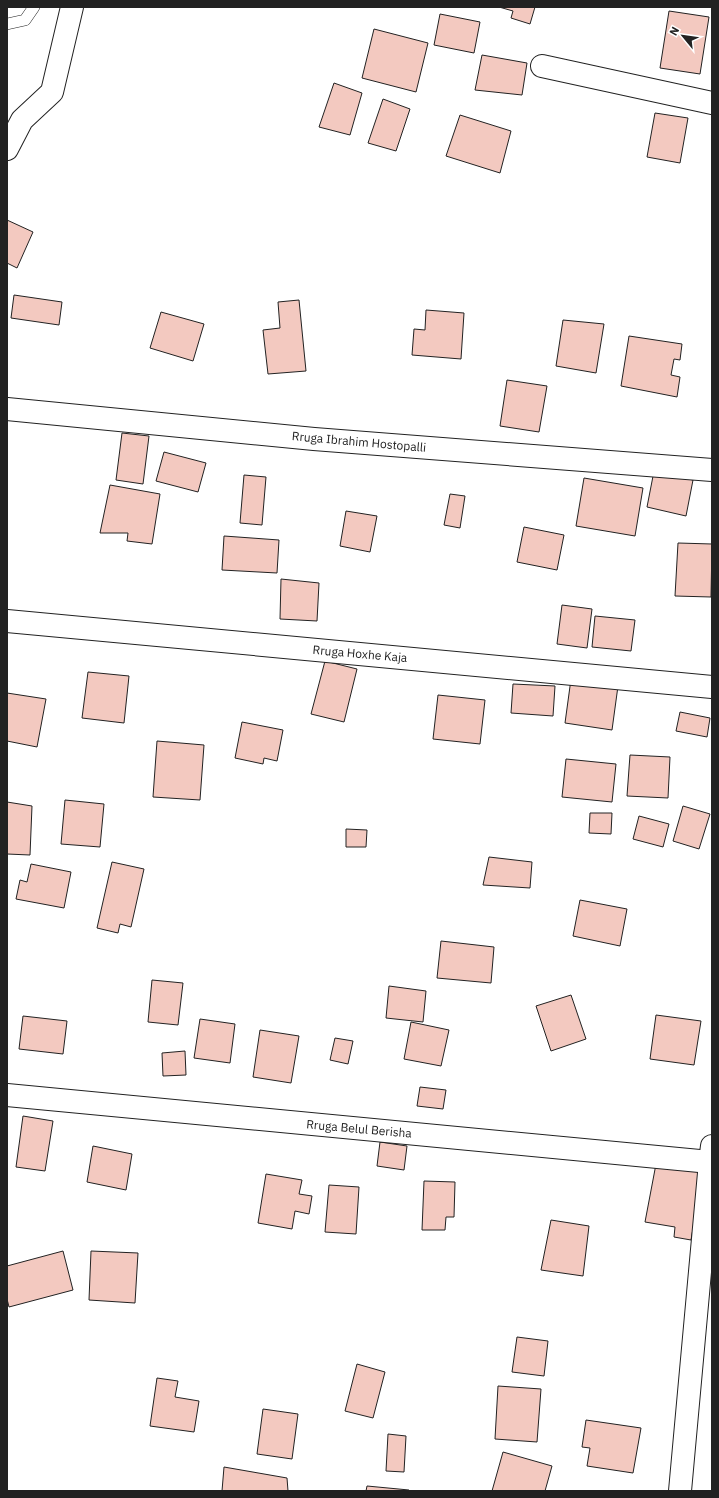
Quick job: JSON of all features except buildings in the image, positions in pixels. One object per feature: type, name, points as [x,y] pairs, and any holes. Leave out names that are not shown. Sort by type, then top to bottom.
[{"type":"street","points":[[7,149],[22,120],[52,92],[72,7]]},
{"type":"street","points":[[542,66],[712,103]]},
{"type":"street","name":"Rruga Ibrahim Hostopalli","points":[[7,409],[322,440],[712,470]]},
{"type":"street","name":"Rruga Hoxhe Kaja","points":[[7,621],[712,687]]},
{"type":"street","name":"Rruga Belul Berisha","points":[[7,1096],[711,1157]]},
{"type":"street","points":[[680,1491],[711,1157]]},
{"type":"lane","points":[[7,24],[25,20],[34,7]]}]
